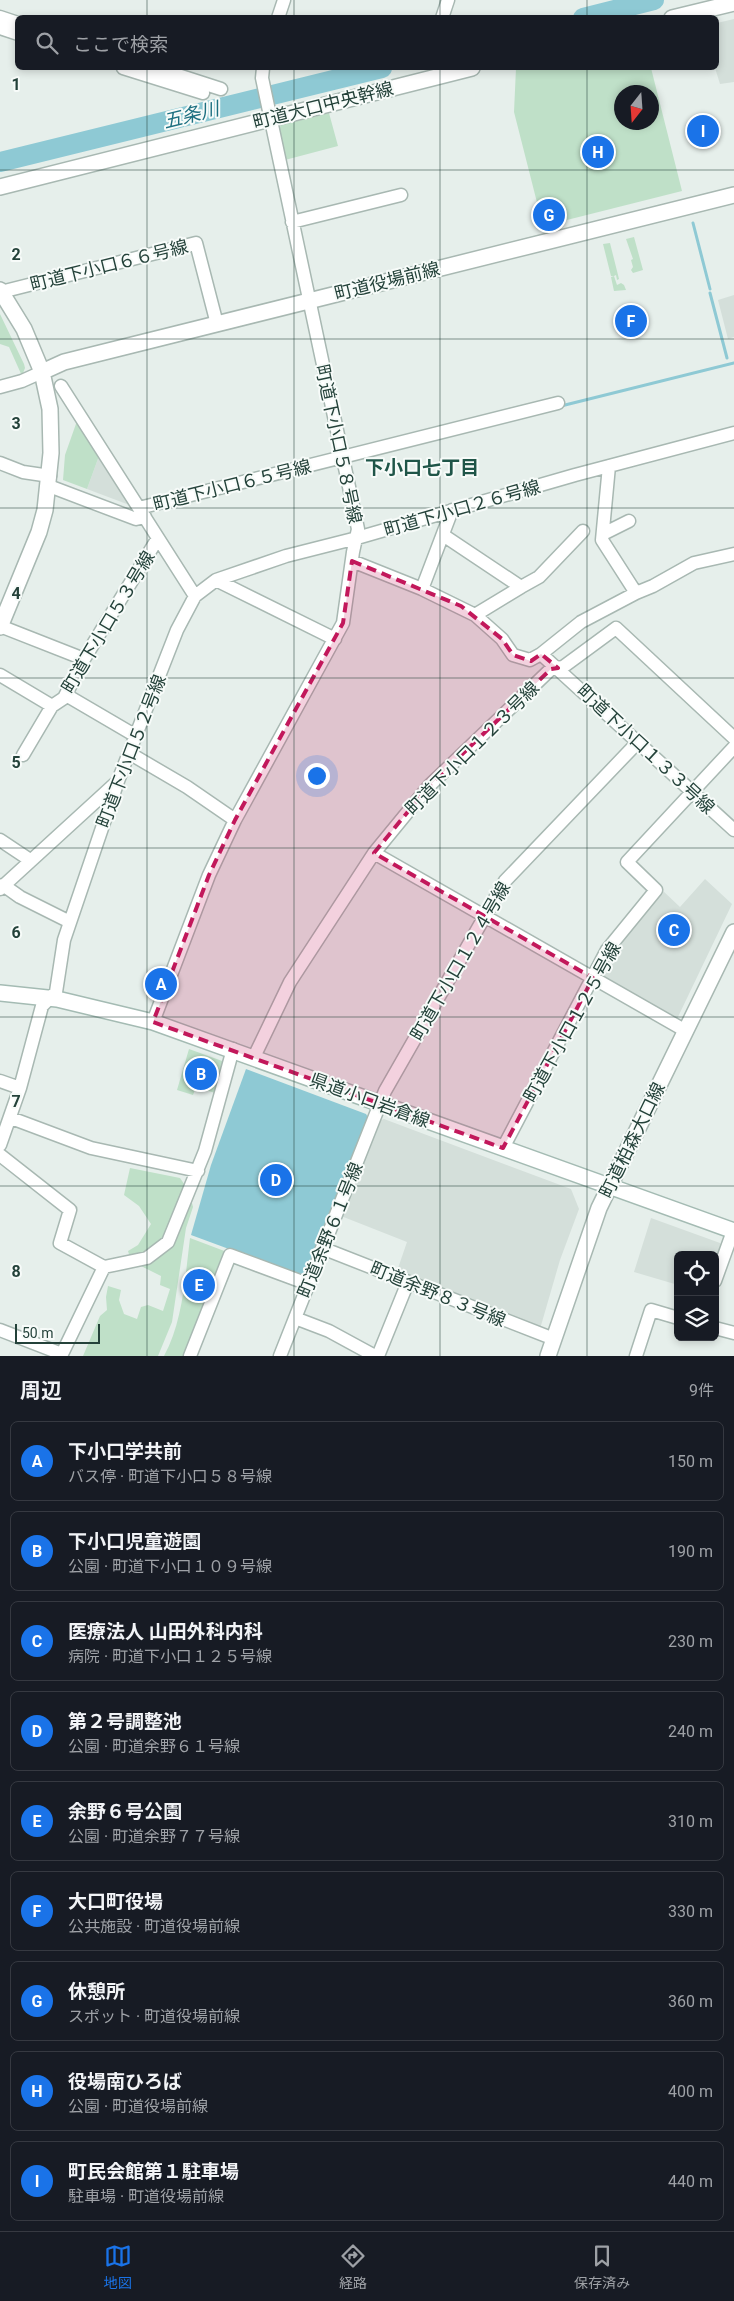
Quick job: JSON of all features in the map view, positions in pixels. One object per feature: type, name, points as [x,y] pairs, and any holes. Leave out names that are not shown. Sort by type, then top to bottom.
[{"type":"street","points":[[279,15],[284,0]]},
{"type":"street","points":[[443,15],[448,0]]},
{"type":"street","points":[[684,15],[734,3]]},
{"type":"street","points":[[0,17],[15,22]]},
{"type":"street","points":[[0,28],[15,33]]},
{"type":"street","points":[[129,70],[203,93]]},
{"type":"street","points":[[162,70],[221,89]]},
{"type":"street","name":"町道大口中央幹線","points":[[0,187],[270,114],[463,70]]},
{"type":"street","name":"町道下小口５８号線","points":[[153,1022],[209,875],[234,820],[335,639],[346,611],[358,529],[292,222],[263,74]]},
{"type":"street","points":[[292,222],[401,195]]},
{"type":"street","name":"町道役場前線","points":[[42,372],[64,362],[734,195]]},
{"type":"street","name":"町道下小口６６号線","points":[[1,291],[196,243],[217,324]]},
{"type":"street","points":[[1,291],[24,329],[42,372],[48,393],[51,426],[50,481],[39,532],[0,626],[84,659]]},
{"type":"street","points":[[0,387],[22,381],[42,372]]},
{"type":"street","points":[[61,386],[195,596]]},
{"type":"street","name":"町道下小口６５号線","points":[[142,512],[343,457],[558,403]]},
{"type":"street","name":"町道下小口２６号線","points":[[195,596],[216,580],[286,556],[356,538],[608,466],[734,433]]},
{"type":"street","points":[[0,463],[50,481],[136,519],[142,512]]},
{"type":"street","points":[[608,466],[602,540],[636,593]]},
{"type":"street","points":[[422,588],[452,510]]},
{"type":"street","points":[[603,534],[629,521]]},
{"type":"street","points":[[475,614],[539,578],[583,530]]},
{"type":"street","points":[[443,535],[521,587]]},
{"type":"street","name":"町道下小口５３号線","points":[[24,755],[52,706],[66,695],[84,659],[158,538]]},
{"type":"street","points":[[352,561],[422,588],[475,614],[502,639],[513,655],[530,660],[582,622],[636,593],[653,586],[694,563],[734,554]]},
{"type":"street","points":[[216,580],[335,639]]},
{"type":"street","name":"町道下小口５２号線","points":[[0,1145],[11,1118],[42,1006],[56,992],[61,953],[70,922],[118,781],[177,630],[195,596]]},
{"type":"street","name":"町道下小口１２３号線","points":[[254,1058],[290,982],[374,854],[429,786],[551,669],[563,667],[616,628],[734,738]]},
{"type":"street","name":"町道下小口１３３号線","points":[[540,654],[558,668],[734,830]]},
{"type":"street","points":[[0,675],[52,706]]},
{"type":"street","points":[[66,695],[136,736]]},
{"type":"street","name":"町道下小口１２４号線","points":[[380,1103],[385,1091],[505,881],[638,742]]},
{"type":"street","name":"町道下小口１２５号線","points":[[504,1148],[607,950],[656,890],[628,862],[734,747]]},
{"type":"street","points":[[129,753],[188,787],[234,820]]},
{"type":"street","points":[[70,922],[2,887],[118,781]]},
{"type":"street","points":[[0,840],[30,860]]},
{"type":"street","points":[[374,854],[686,1031]]},
{"type":"street","name":"町道柏森大口線","points":[[548,1356],[599,1208],[734,932]]},
{"type":"street","name":"県道小口岩倉線","points":[[0,993],[50,998],[153,1022],[733,1231]]},
{"type":"street","points":[[0,1155],[70,1210],[60,1243],[104,1267],[147,1258],[168,1242],[198,1171],[233,1050]]},
{"type":"street","points":[[0,1081],[20,1088]]},
{"type":"street","name":"町道余野６１号線","points":[[280,1356],[380,1103]]},
{"type":"street","points":[[11,1118],[91,1148],[198,1171]]},
{"type":"street","points":[[719,1270],[733,1231]]},
{"type":"street","name":"町道余野８３号線","points":[[322,1248],[554,1339]]},
{"type":"street","points":[[190,1356],[230,1255],[308,1284]]},
{"type":"street","points":[[0,1330],[61,1355],[104,1267]]},
{"type":"street","points":[[295,1318],[329,1331],[376,1356],[408,1282]]},
{"type":"street","points":[[636,1356],[650,1310],[674,1317]]},
{"type":"street","points":[[719,1329],[734,1333]]},
{"type":"highlighted area","points":[[352,561],[461,606],[502,639],[513,655],[531,661],[541,654],[558,668],[551,669],[429,786],[374,853],[593,978],[503,1148],[153,1022],[209,875],[235,820],[343,623]]},
{"type":"shaded area","points":[[734,19],[734,82],[720,84],[716,70],[719,70],[719,23]]},
{"type":"shaded area","points":[[734,295],[734,337],[728,339],[718,300]]},
{"type":"shaded area","points":[[99,456],[132,506],[87,489]]},
{"type":"shaded area","points":[[705,879],[732,904],[677,1019],[599,978],[610,952],[662,890],[680,907]]},
{"type":"shaded area","points":[[384,1119],[571,1189],[579,1209],[560,1260],[540,1329],[397,1271],[407,1242],[341,1216],[379,1121]]},
{"type":"shaded area","points":[[651,1218],[720,1243],[722,1248],[719,1255],[719,1251],[674,1251],[674,1284],[634,1272]]},
{"type":"green space","points":[[516,70],[652,70],[655,85],[614,85],[614,130],[659,130],[659,100],[682,191],[543,226],[514,112]]},
{"type":"green space","points":[[329,113],[338,146],[285,160],[278,130],[281,125]]},
{"type":"green space","points":[[634,237],[643,270],[633,273],[631,270],[633,267],[631,260],[633,259],[626,239]]},
{"type":"green space","points":[[610,243],[619,279],[617,280],[616,275],[611,276],[603,244]]},
{"type":"green space","points":[[614,276],[617,285],[621,283],[626,290],[614,291],[611,277]]},
{"type":"green space","points":[[0,314],[24,364],[25,368],[22,376],[9,347],[0,344]]},
{"type":"green space","points":[[77,421],[99,456],[87,489],[63,480],[65,455]]},
{"type":"green space","points":[[189,1049],[225,1062],[215,1093],[196,1087],[193,1095],[177,1090]]},
{"type":"green space","points":[[130,1168],[180,1178],[189,1191],[193,1207],[186,1228],[172,1322],[158,1356],[83,1356],[100,1316],[107,1310],[106,1297],[108,1286],[121,1290],[119,1300],[124,1314],[137,1319],[141,1307],[148,1305],[163,1311],[170,1289],[160,1285],[161,1276],[131,1261],[128,1251],[138,1245],[151,1224],[139,1206],[124,1195]]},
{"type":"green space","points":[[190,1238],[227,1252],[185,1356],[164,1356],[179,1314],[185,1284]]},
{"type":"water","points":[[246,1069],[366,1114],[369,1119],[307,1275],[302,1276],[191,1235],[211,1165]]},
{"type":"waterway","name":"五条川","points":[[595,15],[654,0]]},
{"type":"waterway","name":"五条川","points":[[0,162],[374,70]]},
{"type":"waterway","points":[[693,223],[710,289]]},
{"type":"waterway","points":[[710,293],[727,358]]},
{"type":"waterway","points":[[561,406],[734,363]]},
{"type":"place","name":"町民会館第１駐車場","points":[[703,131]]},
{"type":"place","name":"役場南ひろば","points":[[598,152]]},
{"type":"place","name":"休憩所","points":[[549,215]]},
{"type":"place","name":"大口町役場","points":[[631,321]]},
{"type":"place","name":"医療法人 山田外科内科","points":[[674,930]]},
{"type":"place","name":"下小口学共前","points":[[161,984]]},
{"type":"place","name":"下小口児童遊園","points":[[201,1074]]},
{"type":"place","name":"第２号調整池","points":[[276,1180]]},
{"type":"place","name":"余野６号公園","points":[[199,1285]]},
{"type":"district","name":"下小口七丁目","points":[[422,467]]}]
